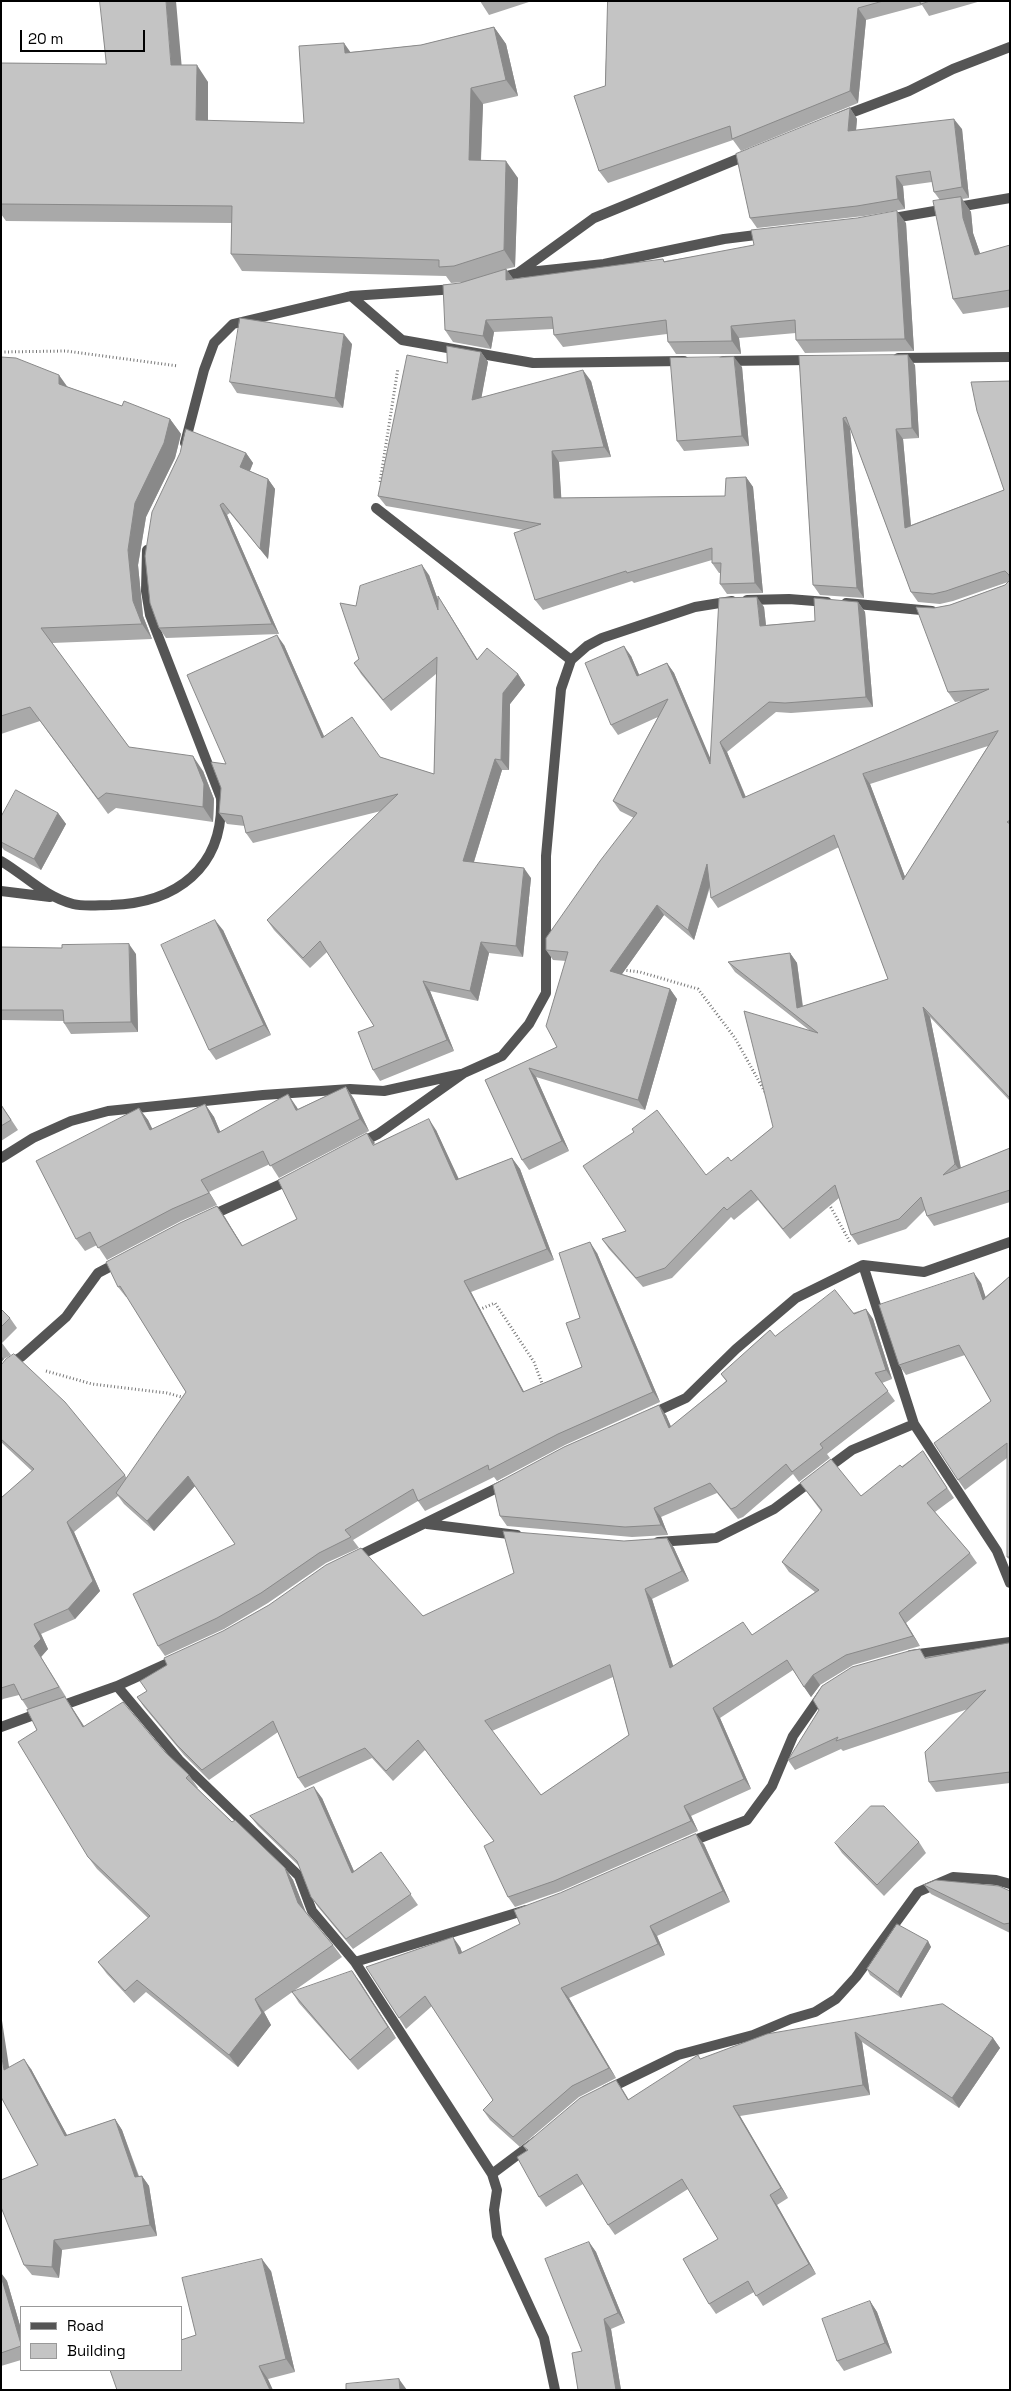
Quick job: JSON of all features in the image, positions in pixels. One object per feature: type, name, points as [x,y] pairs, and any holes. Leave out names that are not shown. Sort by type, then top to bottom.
[{"type":"street","points":[[829,122],[908,91],[953,69],[1010,47]]},
{"type":"street","points":[[518,273],[594,218],[760,149]]},
{"type":"street","points":[[875,221],[1010,198]]},
{"type":"street","points":[[489,281],[518,273],[604,264],[724,239],[771,234]]},
{"type":"street","points":[[183,451],[204,370],[214,343],[233,324],[351,296],[467,289]]},
{"type":"street","points":[[351,296],[402,340],[532,364],[692,361]]},
{"type":"street","points":[[890,358],[1010,357]]},
{"type":"street","points":[[712,361],[821,360]]},
{"type":"street","points":[[376,508],[571,660]]},
{"type":"street","points":[[1,891],[53,897],[75,905],[136,904],[163,896],[182,885],[203,864],[216,839],[222,817],[221,798],[150,615],[146,591],[145,566],[148,539]]},
{"type":"street","points":[[352,1148],[378,1134],[464,1073],[502,1056],[530,1024],[546,993],[546,856],[561,688],[571,660],[587,646],[602,638],[695,608],[728,601],[789,599],[940,611]]},
{"type":"street","points":[[1,861],[53,897]]},
{"type":"street","points":[[1,1158],[33,1138],[71,1121],[108,1111],[263,1095],[350,1089],[384,1091],[464,1073]]},
{"type":"street","points":[[202,1219],[299,1176]]},
{"type":"street","points":[[638,1420],[686,1398],[736,1349],[796,1298],[863,1265],[924,1272],[1010,1242]]},
{"type":"street","points":[[1,1374],[9,1364],[21,1357],[66,1317],[98,1274],[133,1255]]},
{"type":"street","points":[[863,1265],[914,1424],[997,1551],[1010,1583]]},
{"type":"street","points":[[651,1542],[716,1538],[774,1509],[852,1450],[914,1424]]},
{"type":"street","points":[[346,1562],[426,1524],[511,1480]]},
{"type":"street","points":[[426,1524],[528,1536]]},
{"type":"street","points":[[898,1659],[915,1654],[1010,1642]]},
{"type":"street","points":[[1,1727],[117,1686],[186,1654]]},
{"type":"street","points":[[117,1686],[179,1760],[299,1876],[312,1911],[355,1962],[492,2174],[497,2190],[494,2210],[497,2236],[544,2338],[555,2390]]},
{"type":"street","points":[[680,1846],[747,1820],[772,1786],[793,1736],[824,1692],[832,1686]]},
{"type":"street","points":[[600,2093],[678,2055],[753,2035],[791,2019],[815,2012],[836,1999],[856,1977],[918,1892],[953,1877],[996,1880],[1010,1884]]},
{"type":"street","points":[[355,1962],[538,1906]]},
{"type":"street","points":[[492,2174],[542,2136]]},
{"type":"path","points":[[376,508],[402,340]]},
{"type":"path","points":[[1,352],[66,351],[204,370]]},
{"type":"path","points":[[622,970],[640,972],[698,989],[735,1038],[768,1098]]},
{"type":"path","points":[[825,1196],[863,1265]]},
{"type":"path","points":[[468,1315],[495,1303],[534,1362],[544,1389]]},
{"type":"path","points":[[9,1364],[53,1372],[92,1384],[167,1393],[193,1401]]},
{"type":"building","points":[[100,1],[166,1],[171,65],[197,65],[196,120],[304,123],[299,46],[344,43],[345,53],[421,45],[494,27],[506,80],[471,88],[469,160],[506,161],[504,250],[454,266],[439,267],[439,260],[231,254],[232,206],[1,204],[1,63],[106,64]]},
{"type":"building","points":[[608,1],[883,1],[858,8],[850,91],[732,139],[730,126],[599,171],[574,96],[605,86]]},
{"type":"building","points":[[850,108],[848,131],[954,119],[962,187],[934,192],[930,171],[896,176],[898,199],[857,206],[750,218],[736,154]]},
{"type":"building","points":[[961,197],[963,218],[975,255],[1010,245],[1010,290],[953,299],[933,201]]},
{"type":"building","points":[[897,211],[905,339],[796,340],[795,320],[731,326],[732,341],[668,342],[666,320],[554,335],[552,317],[486,320],[483,336],[445,330],[443,285],[460,283],[506,269],[506,280],[663,259],[664,262],[754,245],[751,230],[857,218]]},
{"type":"building","points":[[240,318],[344,334],[335,398],[230,382]]},
{"type":"building","points":[[447,346],[481,352],[472,400],[583,370],[604,447],[552,451],[554,498],[725,496],[726,478],[746,477],[755,583],[720,584],[721,563],[712,563],[712,548],[627,573],[626,571],[535,600],[514,533],[541,524],[378,496],[407,355],[447,363]]},
{"type":"building","points":[[908,355],[912,428],[896,429],[905,528],[1004,490],[977,411],[971,382],[1010,381],[1010,580],[1009,575],[1005,571],[933,594],[911,592],[846,417],[843,418],[857,588],[813,585],[799,356]]},
{"type":"building","points":[[1,357],[16,358],[59,375],[59,384],[122,406],[124,401],[170,419],[164,443],[135,503],[128,550],[133,601],[142,624],[41,628],[129,747],[193,756],[204,784],[203,807],[106,793],[98,799],[30,707],[1,716]]},
{"type":"building","points":[[734,357],[742,436],[677,441],[670,358]]},
{"type":"building","points":[[186,429],[246,453],[240,467],[268,479],[260,549],[223,503],[220,505],[272,624],[159,628],[150,603],[145,556],[152,512],[180,453]]},
{"type":"building","points":[[422,565],[438,610],[438,596],[477,660],[487,648],[518,674],[503,693],[501,760],[495,759],[463,861],[524,868],[516,946],[481,942],[470,991],[423,981],[447,1040],[373,1070],[358,1032],[374,1026],[320,941],[303,958],[267,920],[398,794],[246,833],[242,816],[219,813],[221,788],[211,762],[226,764],[187,675],[277,635],[322,738],[352,717],[380,757],[434,774],[437,657],[383,700],[354,663],[359,659],[340,603],[356,606],[360,586]]},
{"type":"building","points":[[1010,580],[1010,820],[1007,822],[1010,824],[1010,1098],[923,1007],[955,1164],[943,1175],[1010,1148],[1010,1190],[927,1216],[921,1197],[899,1219],[851,1235],[835,1185],[783,1229],[751,1190],[727,1210],[724,1207],[665,1268],[636,1278],[602,1239],[626,1231],[583,1166],[634,1132],[632,1129],[657,1110],[706,1175],[728,1157],[731,1161],[773,1127],[744,1011],[818,1033],[728,962],[790,953],[797,1008],[888,979],[834,835],[711,898],[707,864],[688,930],[657,905],[610,971],[670,989],[638,1100],[529,1068],[562,1141],[522,1160],[485,1080],[557,1047],[546,1026],[568,952],[546,950],[546,938],[600,861],[637,813],[613,801],[668,699],[611,725],[585,663],[624,646],[637,676],[667,663],[710,764],[719,598],[757,597],[760,626],[815,621],[814,598],[858,602],[866,697],[785,703],[769,702],[720,742],[743,798],[989,689],[948,692],[916,607],[934,608],[950,605],[1005,585]],"holes":[[[998,731],[903,880],[863,774]]]},
{"type":"building","points":[[16,790],[58,813],[34,859],[1,842],[1,817]]},
{"type":"building","points":[[215,920],[264,1025],[209,1050],[161,945]]},
{"type":"building","points":[[129,944],[131,1022],[64,1023],[63,1010],[1,1010],[1,947],[62,948],[62,945]]},
{"type":"building","points":[[346,1087],[360,1119],[270,1166],[263,1151],[201,1180],[209,1193],[172,1209],[98,1248],[90,1232],[76,1239],[36,1161],[139,1108],[150,1130],[205,1104],[218,1133],[288,1094],[296,1110]]},
{"type":"building","points":[[1,1105],[11,1120],[1,1126]]},
{"type":"building","points":[[429,1119],[456,1180],[512,1158],[547,1249],[464,1281],[523,1392],[582,1367],[566,1323],[580,1318],[559,1253],[590,1242],[653,1392],[558,1434],[489,1470],[488,1465],[418,1501],[413,1489],[345,1530],[351,1537],[319,1553],[261,1593],[217,1618],[158,1646],[133,1594],[235,1544],[188,1476],[147,1521],[116,1493],[186,1392],[120,1286],[118,1287],[106,1262],[217,1206],[242,1246],[297,1219],[278,1180],[367,1133],[373,1145]]},
{"type":"building","points":[[974,1273],[983,1300],[1010,1276],[1010,1557],[1007,1557],[1007,1443],[958,1480],[934,1443],[991,1401],[959,1345],[899,1365],[879,1305]]},
{"type":"building","points":[[835,1290],[854,1314],[866,1309],[886,1370],[875,1373],[888,1391],[820,1444],[823,1448],[792,1472],[786,1464],[736,1507],[731,1509],[710,1483],[654,1508],[661,1525],[625,1527],[500,1516],[493,1485],[564,1447],[659,1405],[669,1428],[727,1381],[721,1374],[770,1330],[775,1336]]},
{"type":"building","points":[[1,1309],[10,1318],[1,1327]]},
{"type":"building","points":[[14,1354],[65,1402],[125,1475],[67,1522],[93,1581],[68,1609],[34,1624],[41,1639],[34,1646],[59,1687],[22,1700],[14,1684],[1,1688],[1,1498],[34,1469],[1,1439],[1,1365]]},
{"type":"building","points":[[923,1451],[947,1488],[927,1503],[970,1553],[899,1613],[913,1636],[846,1655],[813,1675],[804,1687],[787,1660],[713,1708],[744,1779],[684,1806],[691,1821],[554,1881],[508,1897],[484,1846],[494,1841],[418,1740],[386,1771],[365,1748],[298,1778],[273,1721],[202,1770],[177,1745],[137,1697],[147,1691],[140,1681],[167,1665],[164,1658],[223,1631],[269,1605],[326,1565],[361,1548],[423,1616],[514,1573],[503,1531],[624,1541],[667,1538],[682,1571],[645,1589],[670,1668],[743,1622],[752,1635],[819,1590],[782,1562],[822,1510],[800,1483],[831,1459],[861,1496],[900,1465],[902,1467]],"holes":[[[610,1665],[629,1735],[541,1795],[485,1721]]]},
{"type":"building","points":[[1010,1643],[1010,1772],[929,1782],[925,1752],[986,1690],[836,1741],[838,1737],[788,1760],[819,1710],[813,1700],[822,1686],[852,1667],[920,1649],[925,1658]]},
{"type":"building","points":[[65,1697],[83,1727],[123,1702],[165,1752],[189,1775],[186,1778],[232,1822],[235,1820],[285,1868],[298,1903],[333,1945],[255,1999],[262,2013],[229,2055],[137,1980],[125,1991],[98,1962],[150,1916],[88,1857],[18,1742],[37,1730],[27,1710]]},
{"type":"building","points":[[314,1787],[352,1873],[381,1852],[411,1894],[346,1939],[311,1897],[297,1861],[250,1816]]},
{"type":"building","points":[[871,1806],[884,1806],[919,1842],[877,1885],[835,1843]]},
{"type":"building","points":[[696,1834],[723,1891],[650,1926],[658,1944],[561,1988],[609,2068],[572,2086],[513,2137],[483,2110],[493,2100],[425,1996],[399,2018],[366,1967],[453,1937],[459,1954],[520,1924],[514,1910],[560,1893]]},
{"type":"building","points":[[936,1880],[999,1886],[1010,1891],[1010,1923],[1004,1924],[924,1885]]},
{"type":"building","points":[[897,1924],[928,1941],[898,1992],[867,1969]]},
{"type":"building","points":[[352,1971],[388,2027],[350,2060],[292,1992]]},
{"type":"building","points":[[943,2004],[993,2038],[952,2098],[855,2032],[863,2085],[733,2106],[781,2188],[770,2195],[809,2264],[756,2296],[748,2281],[709,2304],[683,2259],[718,2239],[682,2179],[608,2225],[577,2174],[539,2197],[517,2157],[528,2150],[523,2146],[580,2098],[616,2080],[628,2100],[698,2055],[700,2059],[767,2034]]},
{"type":"building","points":[[1,2052],[4,2070],[24,2059],[65,2136],[115,2119],[135,2177],[142,2176],[150,2225],[54,2240],[52,2267],[24,2265],[1,2207],[1,2180],[38,2165],[1,2097]]},
{"type":"building","points":[[589,2242],[618,2313],[604,2319],[616,2390],[578,2390],[572,2353],[582,2351],[545,2259]]},
{"type":"building","points":[[262,2259],[286,2359],[259,2366],[270,2390],[117,2390],[110,2371],[182,2371],[182,2340],[196,2335],[182,2278]]},
{"type":"building","points":[[1,2276],[20,2346],[1,2353]]},
{"type":"building","points":[[870,2301],[885,2343],[837,2361],[822,2319]]},
{"type":"building","points":[[399,2379],[400,2390],[346,2390],[346,2384]]}]
